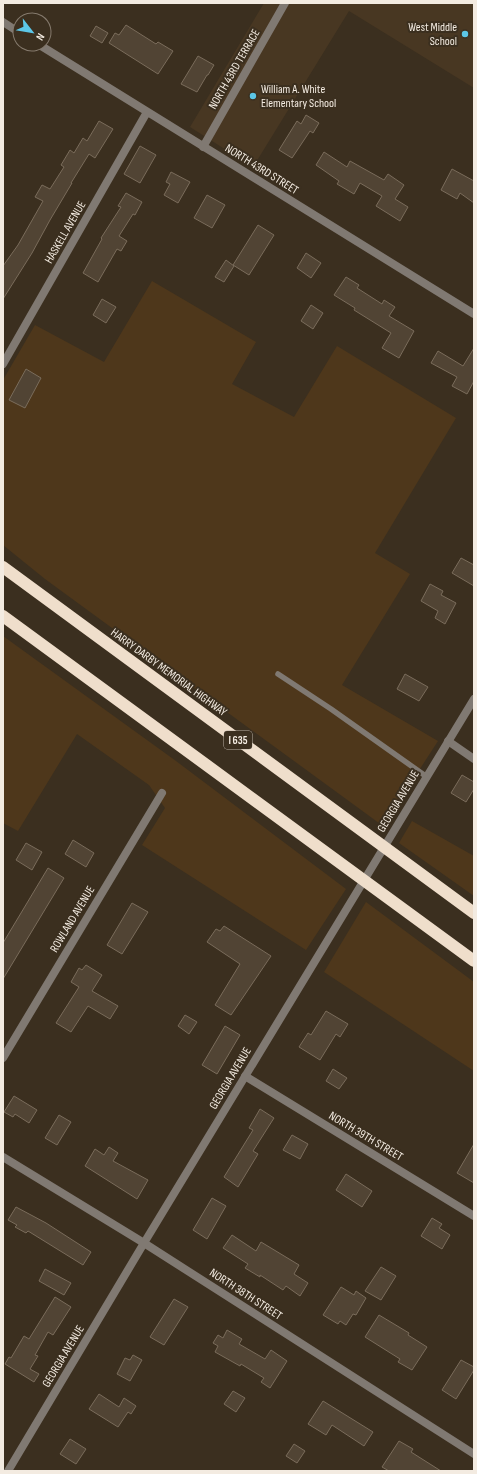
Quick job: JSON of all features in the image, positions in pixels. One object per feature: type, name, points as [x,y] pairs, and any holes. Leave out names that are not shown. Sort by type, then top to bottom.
[{"type":"highway","name":"HARRY DARBY MEMORIAL HIGHWAY","points":[[3,567],[474,913]]},
{"type":"highway","points":[[3,616],[474,961]]},
{"type":"street","name":"NORTH 43RD TERRACE","points":[[203,147],[285,3]]},
{"type":"street","points":[[3,22],[12,28]]},
{"type":"street","name":"NORTH 43RD STREET","points":[[51,52],[474,314]]},
{"type":"street","name":"HASKELL AVENUE","points":[[3,364],[147,112]]},
{"type":"street","name":"GEORGIA AVENUE","points":[[8,1471],[144,1243],[474,699]]},
{"type":"street","points":[[448,741],[474,759]]},
{"type":"street","name":"ROWLAND AVENUE","points":[[3,1058],[162,793]]},
{"type":"street","name":"NORTH 39TH STREET","points":[[245,1076],[474,1216]]},
{"type":"street","name":"NORTH 38TH STREET","points":[[3,1157],[144,1243],[474,1454]]},
{"type":"lane","points":[[278,674],[331,709],[426,777]]},
{"type":"shaded area","name":"William A. White Elementary School","points":[[264,3],[474,3],[474,88],[349,11],[253,167],[190,127]]},
{"type":"shaded area","points":[[152,281],[256,342],[232,384],[294,417],[337,346],[456,418],[375,553],[410,574],[342,685],[438,741],[383,826],[45,579],[3,545],[3,380],[35,325],[104,362]]},
{"type":"shaded area","points":[[3,636],[176,761],[346,889],[306,950],[142,845],[165,808],[149,785],[77,734],[18,831],[3,823]]},
{"type":"shaded area","points":[[412,821],[474,856],[474,896],[399,843]]},
{"type":"shaded area","points":[[366,902],[474,982],[474,1071],[324,972]]},
{"type":"building","points":[[126,25],[156,44],[158,42],[173,51],[158,74],[109,43],[115,33],[119,35]]},
{"type":"building","points":[[96,26],[108,33],[102,43],[90,36]]},
{"type":"building","points":[[198,56],[214,65],[197,92],[181,84]]},
{"type":"building","points":[[306,115],[319,123],[313,133],[310,131],[292,158],[279,150],[297,121],[301,124]]},
{"type":"building","points":[[99,121],[113,129],[95,158],[89,154],[32,253],[3,299],[3,266],[18,245],[43,201],[35,197],[42,185],[50,189],[64,167],[61,165],[70,150],[74,153],[83,138],[87,141]]},
{"type":"building","points":[[140,146],[156,155],[140,183],[124,174]]},
{"type":"building","points":[[324,152],[347,167],[350,161],[384,180],[388,174],[404,185],[395,199],[408,207],[400,221],[376,206],[382,196],[360,183],[354,194],[337,184],[339,181],[316,165]]},
{"type":"building","points":[[452,169],[474,181],[474,203],[460,193],[457,199],[441,190]]},
{"type":"building","points":[[171,172],[190,182],[178,203],[164,195],[170,184],[166,182]]},
{"type":"building","points":[[126,193],[142,202],[135,215],[133,214],[119,236],[127,241],[121,251],[117,249],[98,282],[83,273],[102,239],[101,238],[121,207],[118,206]]},
{"type":"building","points":[[207,195],[225,205],[212,228],[194,218]]},
{"type":"building","points":[[258,225],[274,235],[249,275],[233,265]]},
{"type":"building","points":[[306,253],[321,263],[311,278],[297,268]]},
{"type":"building","points":[[226,260],[234,266],[224,282],[215,277]]},
{"type":"building","points":[[346,277],[359,285],[357,288],[382,304],[384,300],[395,307],[389,316],[414,331],[399,358],[382,348],[391,333],[354,310],[355,308],[334,295]]},
{"type":"building","points":[[102,299],[116,307],[106,323],[93,315]]},
{"type":"building","points":[[311,305],[323,313],[313,329],[301,321]]},
{"type":"building","points":[[474,348],[474,381],[467,394],[452,386],[457,377],[431,363],[438,351],[463,366]]},
{"type":"building","points":[[26,369],[41,378],[25,408],[9,400]]},
{"type":"building","points":[[461,558],[474,565],[474,586],[452,573]]},
{"type":"building","points":[[430,584],[443,591],[441,595],[456,603],[445,624],[435,618],[438,611],[421,601]]},
{"type":"building","points":[[405,674],[428,687],[419,701],[397,689]]},
{"type":"building","points":[[462,775],[474,782],[474,789],[466,802],[451,793]]},
{"type":"building","points":[[73,840],[94,853],[86,867],[65,854]]},
{"type":"building","points":[[26,843],[42,852],[32,870],[16,860]]},
{"type":"building","points":[[48,868],[64,878],[3,979],[3,943]]},
{"type":"building","points":[[132,903],[148,912],[122,954],[107,945]]},
{"type":"building","points":[[224,926],[271,956],[231,1015],[215,1005],[240,964],[207,942],[216,929],[220,931]]},
{"type":"building","points":[[86,965],[102,975],[92,991],[118,1006],[110,1019],[88,1006],[71,1032],[56,1023],[79,987],[71,982],[79,968],[82,970]]},
{"type":"building","points":[[326,1011],[348,1024],[340,1037],[336,1034],[320,1060],[299,1047],[308,1033],[311,1035]]},
{"type":"building","points":[[185,1015],[197,1022],[189,1034],[178,1026]]},
{"type":"building","points":[[225,1026],[240,1035],[217,1074],[202,1065]]},
{"type":"building","points":[[333,1069],[347,1078],[339,1089],[326,1081]]},
{"type":"building","points":[[14,1096],[37,1110],[29,1123],[15,1114],[13,1117],[4,1112]]},
{"type":"building","points":[[260,1109],[274,1118],[253,1151],[258,1154],[238,1187],[224,1177],[253,1130],[249,1128]]},
{"type":"building","points":[[59,1115],[71,1122],[57,1145],[45,1138]]},
{"type":"building","points":[[292,1135],[308,1144],[300,1159],[283,1150]]},
{"type":"building","points":[[474,1144],[474,1183],[457,1173]]},
{"type":"building","points":[[109,1147],[118,1153],[113,1161],[148,1180],[137,1199],[85,1166],[95,1149],[104,1155]]},
{"type":"building","points":[[346,1174],[372,1191],[362,1207],[336,1190]]},
{"type":"building","points":[[212,1198],[226,1206],[207,1239],[193,1230]]},
{"type":"building","points":[[16,1207],[46,1223],[91,1252],[83,1265],[28,1231],[26,1233],[15,1227],[17,1225],[8,1220]]},
{"type":"building","points":[[432,1218],[442,1224],[439,1228],[450,1235],[442,1249],[421,1236]]},
{"type":"building","points":[[232,1235],[256,1251],[261,1242],[299,1265],[294,1274],[308,1283],[300,1296],[286,1286],[283,1290],[260,1275],[260,1277],[245,1268],[248,1264],[223,1248]]},
{"type":"building","points":[[381,1267],[396,1276],[381,1300],[365,1291]]},
{"type":"building","points":[[45,1269],[71,1283],[64,1295],[39,1281]]},
{"type":"building","points":[[341,1287],[354,1295],[356,1291],[366,1298],[356,1315],[353,1314],[346,1325],[340,1321],[338,1324],[323,1315]]},
{"type":"building","points":[[55,1297],[71,1307],[53,1335],[48,1332],[35,1355],[38,1356],[30,1369],[39,1374],[34,1382],[5,1364],[9,1357],[11,1358],[24,1336],[29,1339]]},
{"type":"building","points":[[174,1299],[188,1307],[164,1345],[150,1337]]},
{"type":"building","points":[[379,1315],[409,1333],[408,1335],[427,1347],[412,1370],[398,1362],[400,1359],[365,1337]]},
{"type":"building","points":[[227,1330],[242,1339],[239,1344],[265,1359],[271,1350],[287,1361],[270,1388],[261,1382],[264,1378],[241,1364],[240,1366],[215,1352],[218,1346],[213,1343],[218,1335],[223,1338]]},
{"type":"building","points":[[133,1355],[142,1360],[130,1381],[117,1374],[125,1358],[130,1360]]},
{"type":"building","points":[[461,1360],[474,1367],[474,1370],[456,1399],[442,1390]]},
{"type":"building","points":[[233,1391],[245,1398],[236,1412],[224,1404]]},
{"type":"building","points":[[99,1394],[119,1407],[124,1398],[136,1406],[131,1414],[128,1412],[118,1427],[89,1409]]},
{"type":"building","points":[[323,1401],[373,1432],[364,1446],[332,1425],[326,1435],[308,1424]]},
{"type":"building","points":[[70,1439],[86,1449],[76,1464],[60,1454]]},
{"type":"building","points":[[399,1441],[413,1449],[411,1452],[441,1471],[389,1471],[382,1467]]},
{"type":"building","points":[[294,1444],[305,1451],[297,1463],[286,1456]]},
{"type":"place","name":"West Middle School","points":[[465,34]]},
{"type":"place","name":"William A. White Elementary School","points":[[253,96]]}]
